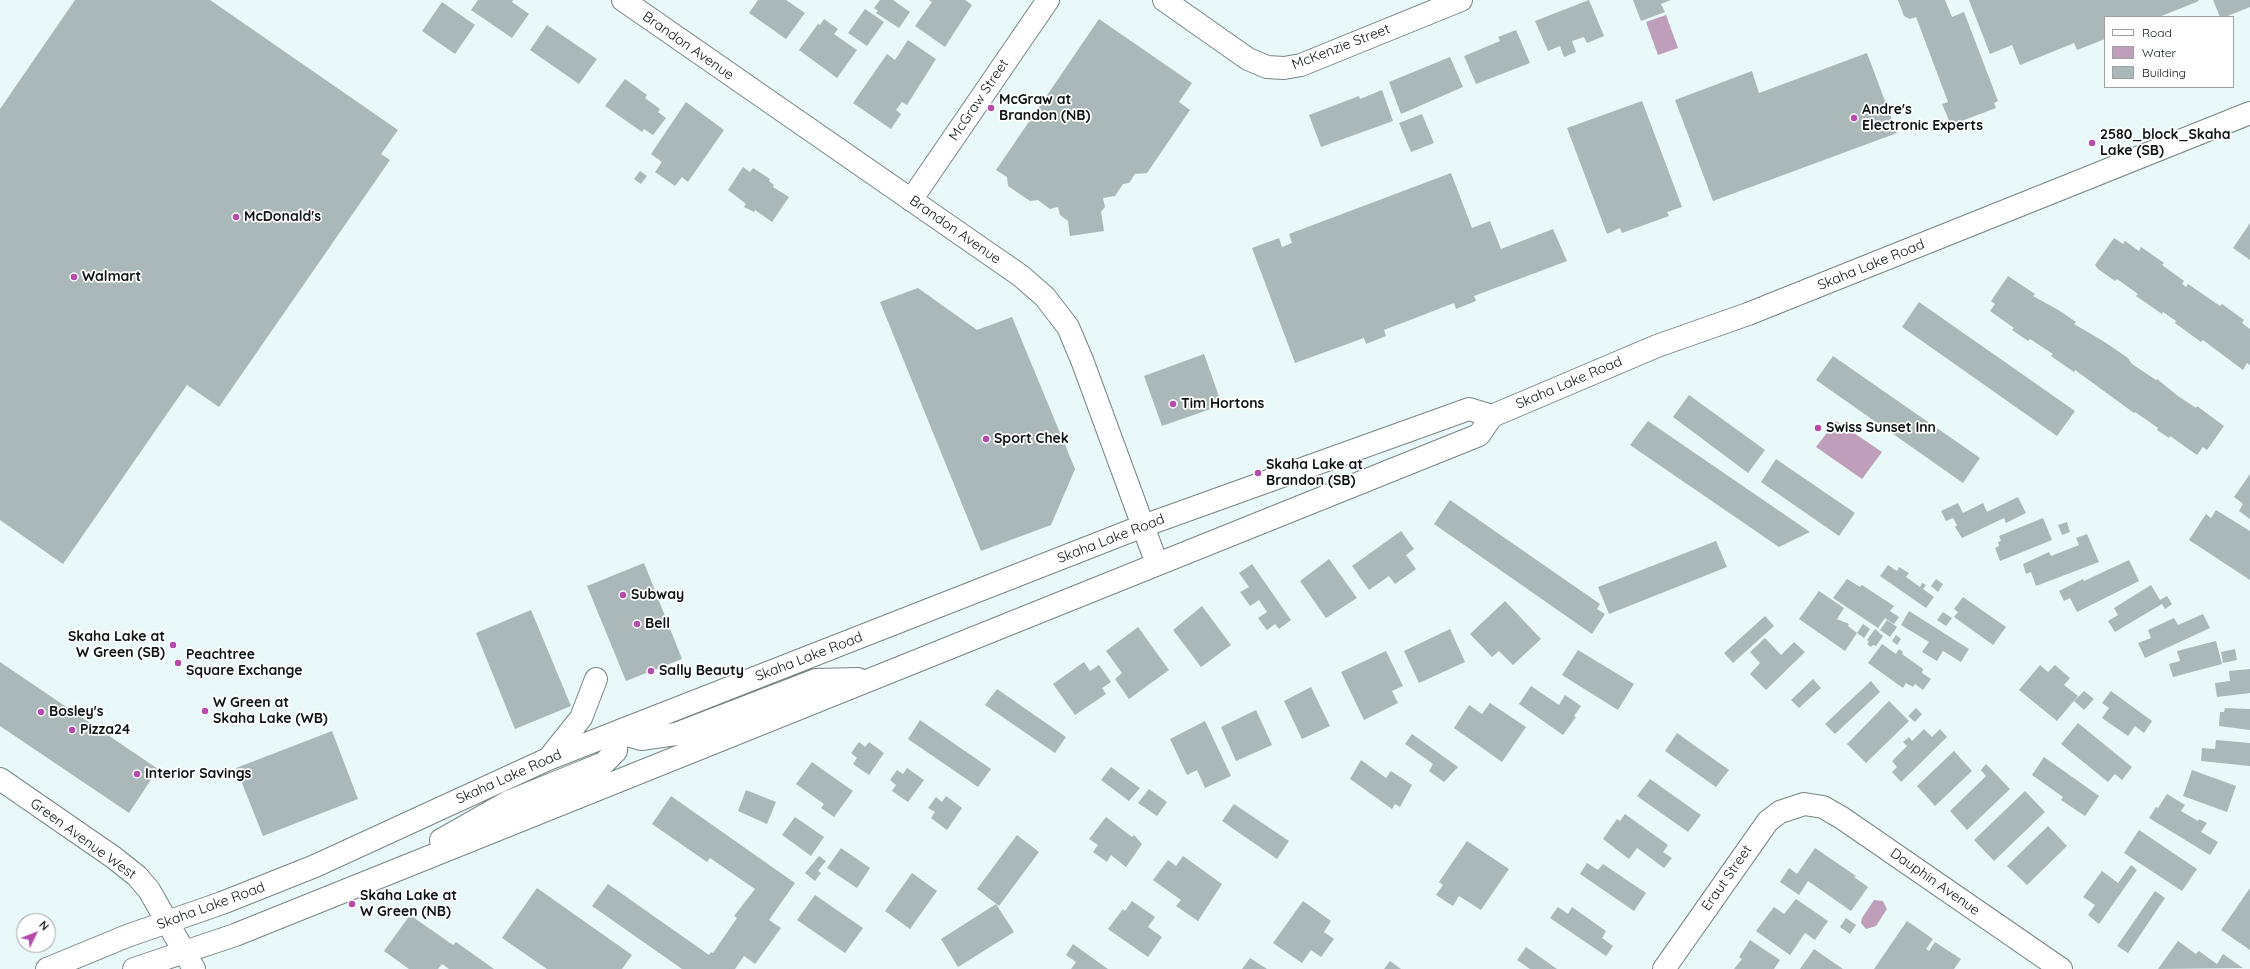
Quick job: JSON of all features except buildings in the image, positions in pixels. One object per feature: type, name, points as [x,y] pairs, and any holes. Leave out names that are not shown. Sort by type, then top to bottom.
[{"type":"main road","name":"Brandon Avenue","points":[[623,0],[1021,276],[1045,297],[1068,327],[1082,360],[1157,564]]},
{"type":"main road","name":"McGraw Street","points":[[911,200],[1048,0]]},
{"type":"main road","name":"McKenzie Street","points":[[1164,0],[1248,59],[1268,67],[1284,68],[1300,65],[1461,0]]},
{"type":"main road","name":"Skaha Lake Road","points":[[47,969],[126,936],[222,904],[315,866],[548,759],[1143,526],[1469,409],[1492,416],[1657,346],[1748,314],[2250,113]]},
{"type":"main road","points":[[134,969],[189,960],[235,935],[1479,435],[1492,416]]},
{"type":"main road","points":[[368,882],[508,802],[604,763],[616,751],[617,732],[642,739],[676,734],[816,680],[874,678]]},
{"type":"main road","points":[[548,759],[581,718],[596,679]]},
{"type":"main road","name":"Green Avenue West","points":[[0,779],[113,857],[137,876],[149,890],[189,960]]},
{"type":"main road","name":"Eraut Street","points":[[1664,969],[1768,821],[1780,812],[1804,804]]},
{"type":"main road","name":"Dauphin Avenue","points":[[1804,804],[1823,807],[1842,818],[2061,969]]},
{"type":"water","points":[[1666,15],[1678,48],[1658,55],[1646,22]]},
{"type":"water","points":[[1836,421],[1882,452],[1862,479],[1816,447]]},
{"type":"water","points":[[1874,900],[1883,901],[1887,909],[1876,926],[1866,929],[1861,923],[1862,918]]},
{"type":"place","name":"McGraw at Brandon (NB)","points":[[991,108]]},
{"type":"place","name":"Andre's Electronic Experts","points":[[1854,118]]},
{"type":"place","name":"2580_block_Skaha Lake (SB)","points":[[2092,143]]},
{"type":"place","name":"McDonald's","points":[[236,217]]},
{"type":"place","name":"Walmart","points":[[74,277]]},
{"type":"place","name":"Tim Hortons","points":[[1173,404]]},
{"type":"place","name":"Swiss Sunset Inn","points":[[1818,428]]},
{"type":"place","name":"Sport Chek","points":[[986,439]]},
{"type":"place","name":"Skaha Lake at Brandon (SB)","points":[[1258,473]]},
{"type":"place","name":"Subway","points":[[623,595]]},
{"type":"place","name":"Bell","points":[[637,624]]},
{"type":"place","name":"Skaha Lake at W Green (SB)","points":[[173,645]]},
{"type":"place","name":"Peachtree Square Exchange","points":[[178,663]]},
{"type":"place","name":"Sally Beauty","points":[[651,671]]},
{"type":"place","name":"W Green at Skaha Lake (WB)","points":[[205,711]]},
{"type":"place","name":"Bosley's","points":[[41,712]]},
{"type":"place","name":"Pizza24","points":[[72,730]]},
{"type":"place","name":"Interior Savings","points":[[137,774]]},
{"type":"place","name":"Skaha Lake at W Green (NB)","points":[[352,904]]}]
